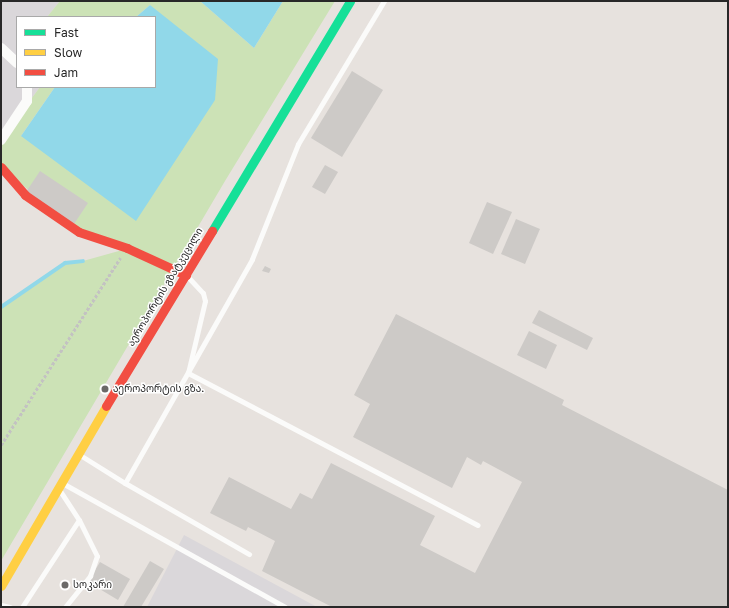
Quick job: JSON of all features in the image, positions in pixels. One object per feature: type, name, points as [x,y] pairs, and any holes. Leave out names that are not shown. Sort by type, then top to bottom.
[{"type":"main road","name":"აეროპორტის გზატკეცილი","points":[[1,586],[77,454],[350,1]]},
{"type":"main road","points":[[1,167],[25,195],[79,232],[126,248],[186,275]]},
{"type":"street","points":[[1,48],[16,62]]},
{"type":"street","points":[[1,140],[27,101],[27,88]]},
{"type":"lane","points":[[125,483],[252,259],[298,144],[384,1]]},
{"type":"lane","points":[[186,275],[203,293],[204,301],[188,373]]},
{"type":"lane","points":[[188,373],[477,525]]},
{"type":"lane","points":[[77,454],[249,554]]},
{"type":"lane","points":[[59,485],[97,556],[90,576],[65,607]]},
{"type":"lane","points":[[59,485],[285,607]]},
{"type":"lane","points":[[22,607],[79,520]]},
{"type":"lane","points":[[1,605],[10,607]]},
{"type":"path","points":[[1,445],[126,248]]},
{"type":"shaded area","points":[[1,1],[60,1],[48,16],[16,16],[16,88],[39,88],[1,140]]},
{"type":"shaded area","points":[[184,535],[317,607],[147,607]]},
{"type":"green space","points":[[60,1],[200,1],[254,48],[283,1],[335,1],[225,181],[1,561],[1,307],[65,263],[83,261],[126,249],[79,232],[1,167],[1,140],[39,88],[54,88],[21,136],[215,100],[150,5],[137,16],[48,16]]},
{"type":"water","points":[[200,1],[283,1],[254,48]]},
{"type":"water","points":[[150,5],[218,59],[215,100],[136,221],[21,136],[54,88],[156,88],[156,16],[137,16]]},
{"type":"building","points":[[352,71],[383,90],[342,157],[311,138]]},
{"type":"building","points":[[325,165],[338,172],[325,194],[312,187]]},
{"type":"building","points":[[40,171],[88,203],[74,224],[26,192]]},
{"type":"building","points":[[487,202],[512,212],[493,254],[469,243]]},
{"type":"building","points":[[516,219],[540,229],[525,264],[501,254]]},
{"type":"building","points":[[265,266],[271,269],[269,273],[262,271]]},
{"type":"building","points":[[539,310],[593,338],[587,350],[532,323]]},
{"type":"building","points":[[396,314],[564,400],[562,405],[728,490],[728,607],[332,607],[262,571],[275,541],[248,527],[246,531],[210,513],[229,477],[291,509],[300,493],[312,499],[331,463],[435,516],[420,545],[475,573],[522,482],[483,461],[481,465],[467,457],[452,488],[353,437],[370,404],[354,395]]},
{"type":"building","points":[[529,331],[557,345],[546,369],[517,355]]},
{"type":"building","points":[[150,561],[164,569],[141,607],[123,607]]},
{"type":"building","points":[[100,562],[130,579],[118,600],[88,582]]},
{"type":"waterway","points":[[1,307],[65,263],[83,261]]},
{"type":"traffic: fast","points":[[212,231],[350,1]]},
{"type":"traffic: slow","points":[[1,586],[106,406]]},
{"type":"traffic: jam","points":[[1,167],[25,195],[79,232],[127,248],[186,275]]},
{"type":"traffic: jam","points":[[106,406],[212,231]]},
{"type":"place","name":"აეროპორტის გზა.","points":[[105,389]]},
{"type":"place","name":"სოკარი","points":[[65,585]]}]
